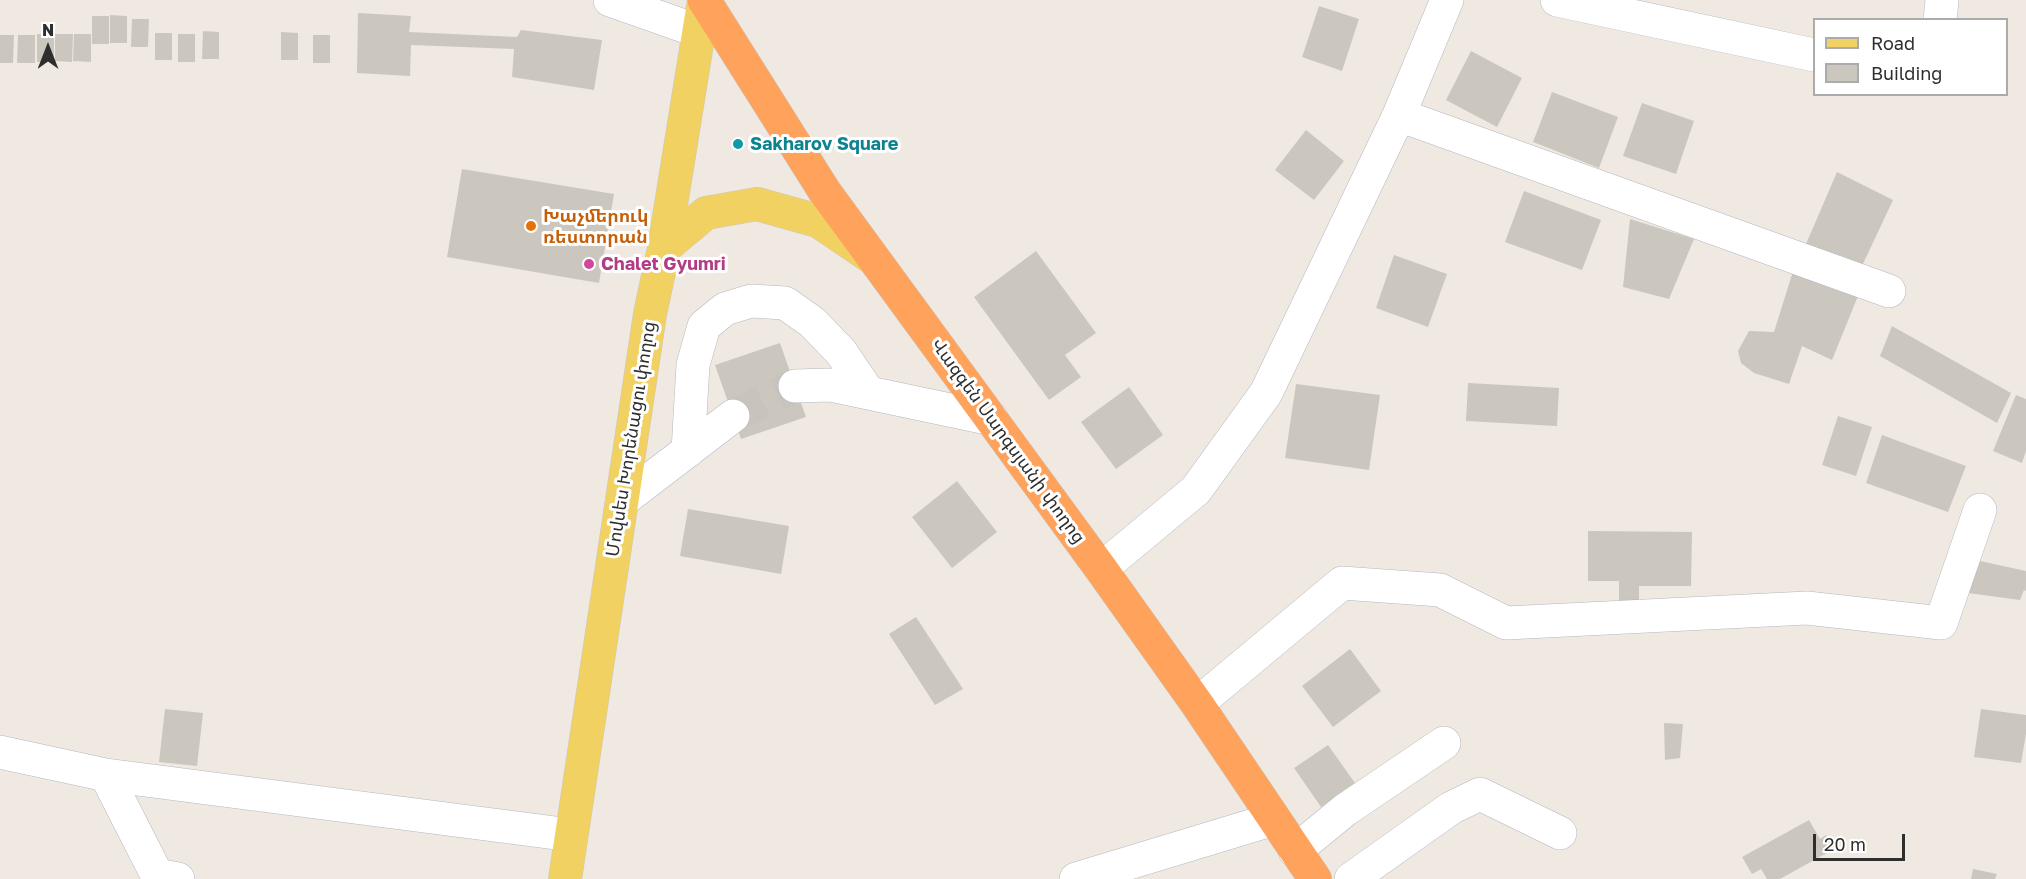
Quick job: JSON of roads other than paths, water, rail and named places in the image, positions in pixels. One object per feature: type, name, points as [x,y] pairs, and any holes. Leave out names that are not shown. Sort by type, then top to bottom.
[{"type":"highway","name":"Վազգեն Սարգսյանի փողոց","points":[[702,10],[825,192],[1197,704],[1315,879]]},
{"type":"main road","name":"Մովսես Խորենացու փողոց","points":[[565,879],[650,314],[664,248],[702,10]]},
{"type":"main road","points":[[664,248],[706,213],[757,204],[818,221],[878,262]]},
{"type":"street","points":[[610,0],[702,10]]},
{"type":"street","points":[[1101,569],[1196,490],[1266,393],[1399,115],[1447,0]]},
{"type":"street","points":[[1557,0],[1813,55]]},
{"type":"street","points":[[1940,18],[1942,0]]},
{"type":"street","points":[[1399,115],[1889,291]]},
{"type":"street","points":[[688,451],[693,365],[704,326],[725,309],[752,301],[785,303],[812,322],[841,352],[868,392]]},
{"type":"street","points":[[795,386],[831,385],[992,419]]},
{"type":"street","points":[[622,501],[733,416]]},
{"type":"street","points":[[1197,704],[1342,583],[1440,590],[1506,623],[1808,608],[1941,623],[1980,510]]},
{"type":"street","points":[[1295,851],[1345,810],[1444,743]]},
{"type":"street","points":[[0,752],[106,775],[571,835]]},
{"type":"street","points":[[106,775],[157,875],[178,879]]},
{"type":"street","points":[[1351,879],[1451,808],[1480,794],[1560,833]]},
{"type":"street","points":[[1076,879],[1274,819]]},
{"type":"tunnel","points":[[733,416],[795,386]]},
{"type":"place","name":"Sakharov Square","points":[[738,144]]},
{"type":"place","name":"Խաչմերուկ ռեստորան","points":[[531,226]]},
{"type":"place","name":"Chalet Gyumri","points":[[589,264]]}]
